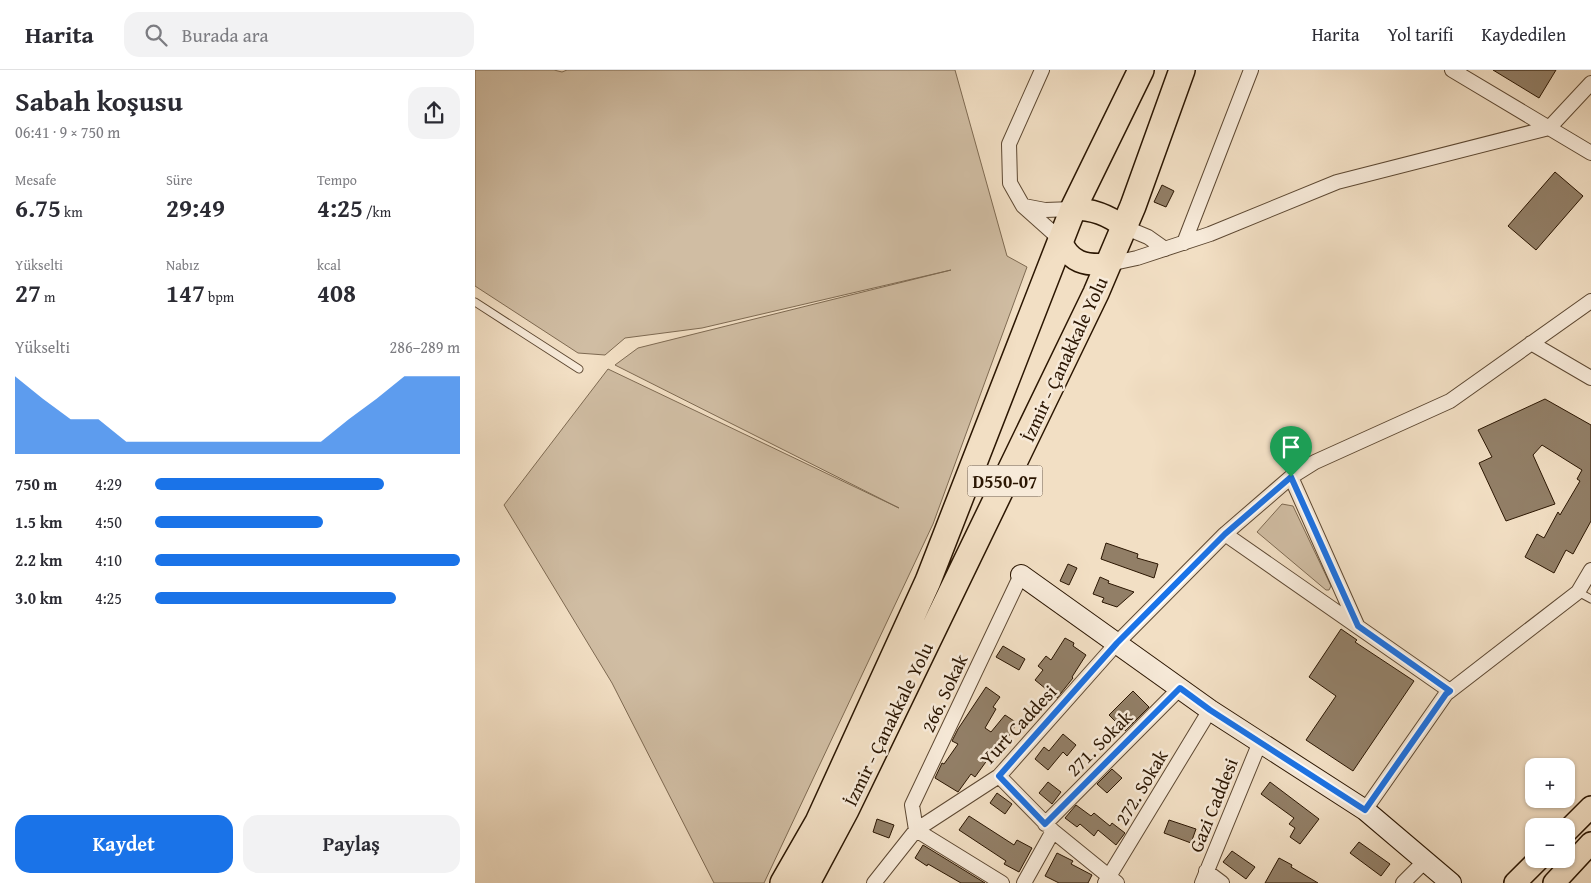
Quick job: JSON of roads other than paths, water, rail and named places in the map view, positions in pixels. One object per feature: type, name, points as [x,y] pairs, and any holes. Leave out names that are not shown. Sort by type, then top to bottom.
[{"type":"highway","name":"İzmir - Çanakkale Yolu","points":[[783,883],[819,822],[928,581],[1060,240],[1073,209],[1141,70]]},
{"type":"highway","name":"İzmir - Çanakkale Yolu","points":[[807,883],[868,765],[1109,264],[1133,206],[1183,70]]},
{"type":"main road","points":[[1073,209],[1102,213],[1124,227]]},
{"type":"main road","points":[[1060,240],[1066,251],[1078,262],[1093,265],[1109,264]]},
{"type":"main road","points":[[1575,823],[1591,807]]},
{"type":"main road","points":[[1554,883],[1591,843]]},
{"type":"main road","points":[[1515,883],[1530,868]]},
{"type":"street","points":[[1184,243],[1251,70]]},
{"type":"street","points":[[1452,70],[1591,153]]},
{"type":"street","points":[[1036,72],[1009,144],[1009,183],[1023,206],[1060,240]]},
{"type":"street","points":[[1109,264],[1165,250],[1337,182],[1549,128],[1591,83]]},
{"type":"street","points":[[1023,206],[1045,210],[1073,209]]},
{"type":"street","points":[[1124,227],[1148,237],[1165,250]]},
{"type":"street","name":"Yurt Caddesi","points":[[874,883],[916,830],[999,776],[1117,643],[1225,534],[1291,477],[1315,462],[1450,400],[1591,301]]},
{"type":"street","points":[[1531,343],[1591,378]]},
{"type":"street","points":[[1291,477],[1358,626]]},
{"type":"street","points":[[1225,534],[1450,691]]},
{"type":"street","points":[[1365,810],[1446,694],[1578,592],[1591,570]]},
{"type":"street","points":[[1021,575],[1210,710],[1365,810],[1451,883]]},
{"type":"street","name":"266. Sokak","points":[[916,830],[912,805],[1021,575]]},
{"type":"street","name":"271. Sokak","points":[[1024,883],[1049,827],[1180,688]]},
{"type":"street","name":"272. Sokak","points":[[1110,881],[1210,710]]},
{"type":"street","name":"Gazi Caddesi","points":[[1204,877],[1259,742]]},
{"type":"street","points":[[999,776],[1049,827],[1110,881]]},
{"type":"street","points":[[916,830],[1002,883]]},
{"type":"street","points":[[1403,883],[1425,861]]},
{"type":"street","points":[[1204,877],[1222,883]]},
{"type":"lane","points":[[475,302],[579,369]]},
{"type":"lane","points":[[1578,592],[1591,599]]}]
